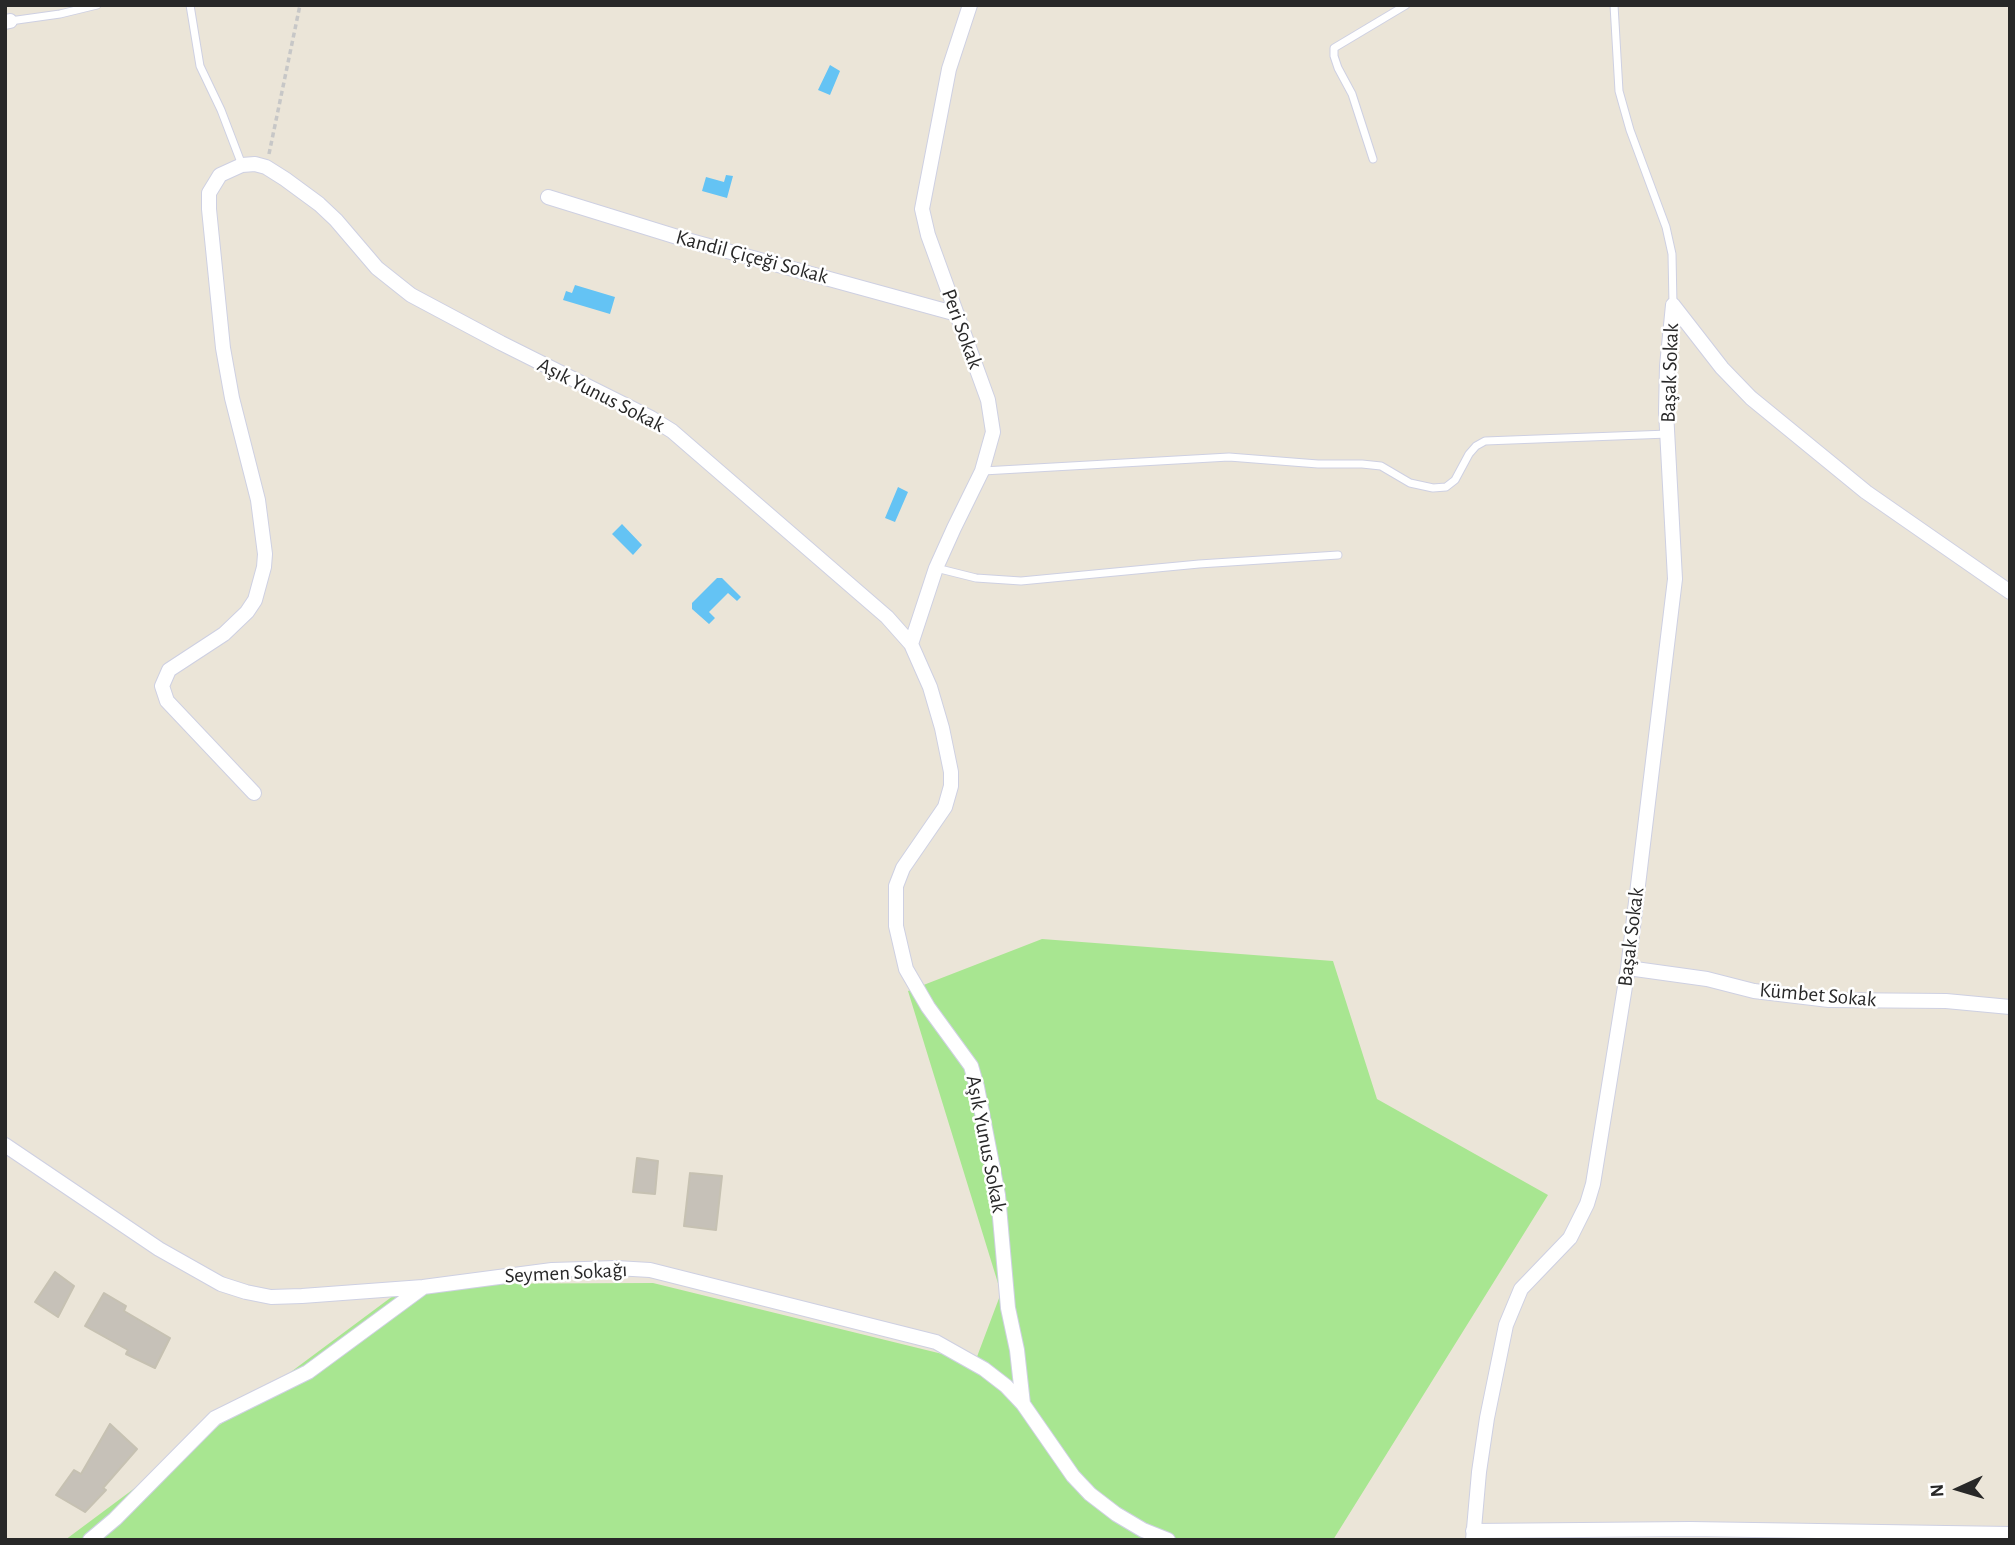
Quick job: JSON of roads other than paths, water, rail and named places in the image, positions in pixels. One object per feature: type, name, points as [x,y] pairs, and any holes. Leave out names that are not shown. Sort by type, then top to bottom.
[{"type":"street","name":"Peri Sokak","points":[[911,644],[936,569],[982,471],[993,432],[992,416],[928,235],[922,209],[949,69],[970,5]]},
{"type":"street","name":"Aşık Yunus Sokak","points":[[242,165],[266,167],[319,204],[377,268],[411,295],[672,431],[887,617],[911,644],[923,667],[933,697],[951,772],[951,786],[945,807],[903,869],[897,886],[896,926],[906,969],[928,1007],[971,1066],[977,1087],[998,1195],[1008,1308],[1017,1350],[1023,1404]]},
{"type":"street","points":[[242,165],[228,170],[214,182],[209,193],[209,209],[223,348],[232,398],[258,500],[265,554],[264,567],[255,600],[247,612],[224,634],[169,670],[162,693],[254,793]]},
{"type":"street","name":"Kandil Çiçeği Sokak","points":[[548,197],[687,240],[957,314]]},
{"type":"street","points":[[1673,304],[1722,368],[1751,398],[1866,492],[2010,592]]},
{"type":"street","name":"Başak Sokak","points":[[1473,1536],[1487,1418],[1506,1325],[1521,1289],[1570,1238],[1587,1204],[1593,1184],[1628,968],[1675,579],[1667,366],[1673,304]]},
{"type":"street","name":"Kümbet Sokak","points":[[1628,968],[1707,979],[1754,991],[1829,1000],[1946,1001],[2010,1006]]},
{"type":"street","name":"Seymen Sokağı","points":[[5,1145],[159,1250],[221,1284],[246,1292],[271,1297],[302,1296],[423,1287],[580,1268],[650,1270],[936,1342],[985,1369],[1023,1404],[1073,1476],[1090,1494],[1143,1530],[1168,1540]]},
{"type":"street","points":[[90,1540],[115,1519],[215,1418],[308,1372],[423,1287]]},
{"type":"street","points":[[1473,1536],[1690,1528],[2010,1534]]},
{"type":"lane","points":[[8,22],[97,5]]},
{"type":"lane","points":[[190,5],[200,66],[222,110],[242,165]]},
{"type":"lane","points":[[1373,159],[1352,94],[1338,68],[1334,48],[1406,5]]},
{"type":"lane","points":[[1614,5],[1619,91],[1672,254],[1673,304]]},
{"type":"lane","points":[[982,471],[1094,466],[1189,457],[1229,457],[1307,464],[1381,466],[1410,483],[1433,488],[1446,487],[1455,480],[1469,454],[1485,441],[1668,434]]},
{"type":"lane","points":[[936,569],[976,578],[1021,581],[1199,564],[1338,555]]},
{"type":"water","points":[[830,65],[840,71],[830,95],[818,90]]},
{"type":"water","points":[[726,175],[733,176],[727,198],[702,191],[706,177],[724,182]]},
{"type":"water","points":[[575,285],[615,297],[610,314],[563,300],[566,291],[572,293]]},
{"type":"water","points":[[898,487],[908,492],[895,522],[885,518]]},
{"type":"water","points":[[622,524],[642,545],[633,555],[612,534]]},
{"type":"water","points":[[717,578],[722,578],[741,597],[737,601],[728,593],[709,612],[715,618],[709,624],[692,609],[692,603]]}]
